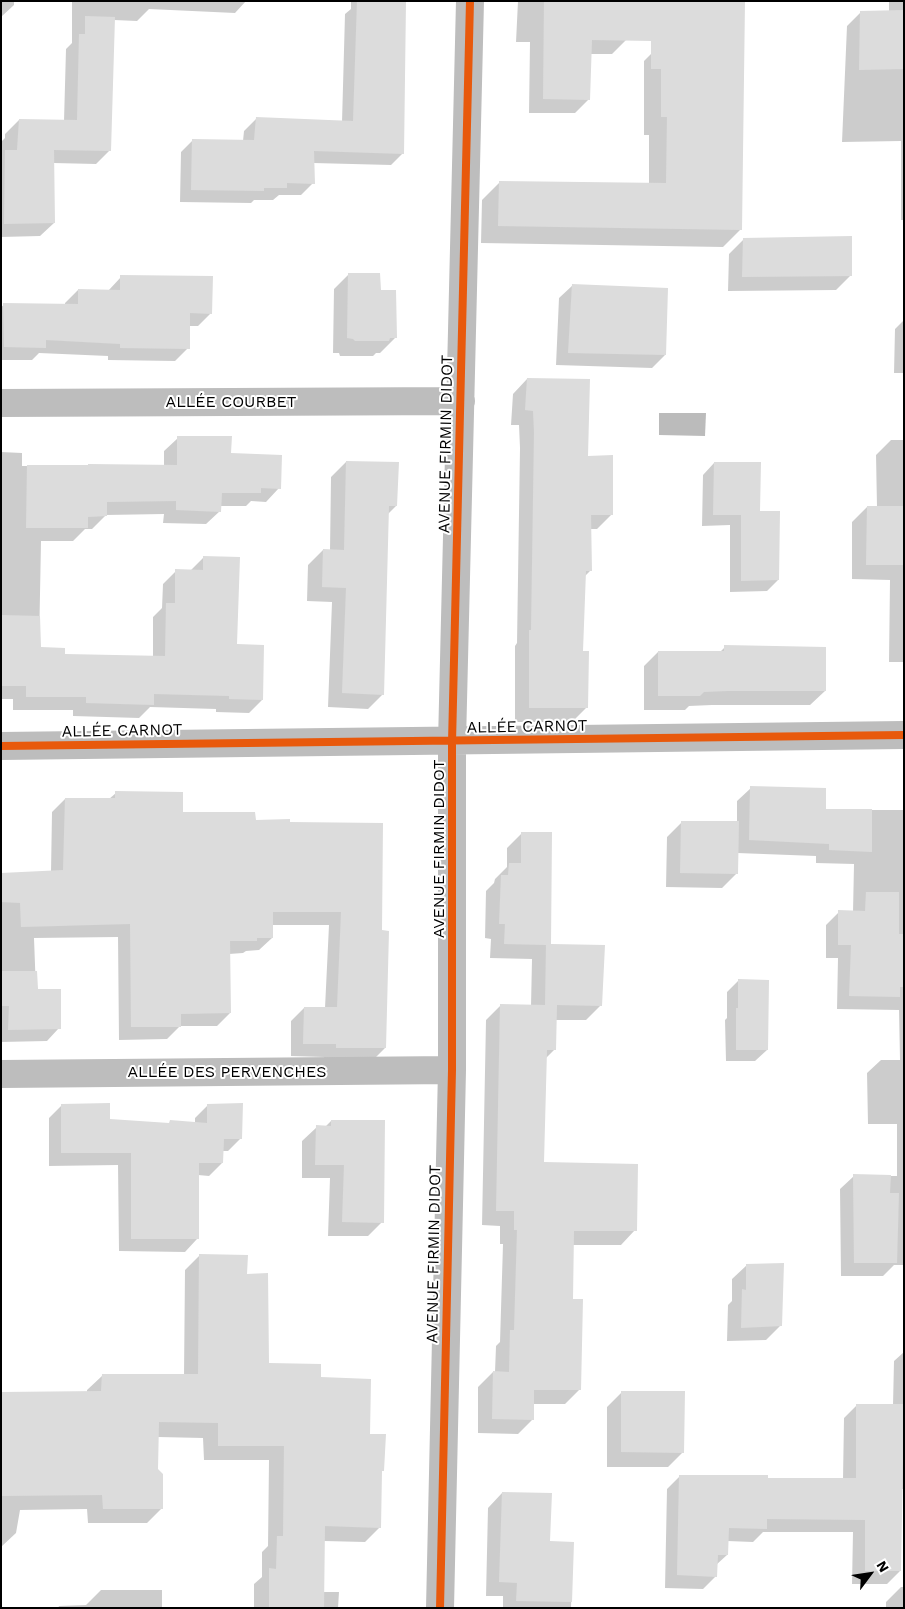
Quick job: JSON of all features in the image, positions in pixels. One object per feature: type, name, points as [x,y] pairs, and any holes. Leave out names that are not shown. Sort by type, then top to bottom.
[{"type":"street","name":"AVENUE FIRMIN DIDOT","points":[[440,1608],[452,1070],[452,742],[470,1]]},
{"type":"street","name":"ALLÉE COURBET","points":[[1,402],[461,401]]},
{"type":"street","name":"ALLÉE CARNOT","points":[[1,746],[904,735]]},
{"type":"street","name":"ALLÉE DES PERVENCHES","points":[[1,1074],[452,1070]]},
{"type":"shaded area","points":[[659,413],[706,413],[705,436],[659,435]]},
{"type":"building","points":[[357,1],[406,1],[404,154],[314,151],[315,184],[287,183],[287,188],[264,188],[264,191],[191,190],[192,139],[254,140],[256,117],[353,121]]},
{"type":"building","points":[[544,1],[745,1],[742,230],[498,226],[499,181],[666,183],[667,117],[661,117],[661,69],[651,69],[651,41],[592,40],[590,100],[543,99]]},
{"type":"building","points":[[904,10],[904,69],[859,70],[860,11]]},
{"type":"building","points":[[85,16],[115,17],[111,151],[54,150],[55,223],[4,224],[5,150],[17,150],[19,119],[77,120],[79,34],[85,34]]},
{"type":"building","points":[[852,236],[852,276],[742,277],[743,238]]},
{"type":"building","points":[[348,273],[380,273],[381,290],[396,290],[397,338],[390,338],[389,341],[355,341],[347,338]]},
{"type":"building","points":[[120,275],[213,276],[212,314],[190,313],[190,349],[120,348],[120,344],[46,340],[46,348],[4,347],[3,303],[78,304],[78,289],[120,290]]},
{"type":"building","points":[[572,284],[668,288],[666,355],[568,353]]},
{"type":"building","points":[[527,378],[590,379],[588,456],[613,455],[613,515],[591,515],[592,571],[586,571],[583,651],[589,651],[588,708],[529,708],[534,432],[533,411],[525,410]]},
{"type":"building","points":[[177,436],[232,436],[231,453],[282,455],[281,489],[261,488],[261,493],[222,493],[221,512],[176,510],[176,501],[107,502],[107,516],[88,517],[88,528],[26,528],[27,465],[177,465]]},
{"type":"building","points":[[346,461],[399,462],[397,506],[389,506],[384,695],[342,693],[346,588],[322,587],[323,549],[344,550]]},
{"type":"building","points":[[714,462],[761,462],[760,511],[780,511],[779,580],[741,581],[741,515],[713,515]]},
{"type":"building","points":[[867,506],[904,506],[904,565],[866,565]]},
{"type":"building","points":[[203,556],[240,557],[237,644],[264,645],[263,700],[229,699],[229,696],[154,694],[154,705],[86,703],[86,697],[26,697],[26,686],[1,686],[1,615],[40,616],[41,647],[65,648],[65,654],[165,656],[166,603],[175,603],[175,569],[203,570]]},
{"type":"building","points":[[724,645],[826,647],[826,691],[727,691],[704,692],[700,696],[658,696],[658,651],[724,651]]},
{"type":"building","points":[[750,786],[826,788],[826,809],[872,809],[872,852],[829,850],[829,844],[749,840]]},
{"type":"building","points":[[115,791],[183,792],[183,812],[255,812],[256,820],[290,819],[290,822],[383,823],[382,930],[389,931],[386,1048],[336,1048],[336,1044],[303,1044],[304,1007],[337,1007],[341,912],[273,912],[273,938],[257,938],[257,941],[230,941],[231,1013],[181,1014],[181,1027],[131,1027],[130,924],[21,927],[20,903],[1,902],[1,873],[63,870],[65,798],[115,798]]},
{"type":"building","points":[[681,821],[739,821],[738,874],[680,873]]},
{"type":"building","points":[[521,832],[552,832],[551,944],[605,945],[602,1006],[557,1005],[556,1050],[547,1050],[544,1162],[638,1164],[637,1231],[574,1231],[573,1299],[583,1299],[581,1390],[534,1390],[534,1420],[492,1419],[493,1371],[509,1372],[510,1330],[514,1330],[517,1230],[514,1230],[514,1211],[496,1211],[500,1004],[545,1005],[546,945],[504,944],[505,924],[499,924],[501,875],[508,875],[509,863],[521,863]]},
{"type":"building","points":[[866,892],[899,892],[899,934],[904,934],[904,987],[900,987],[900,997],[849,996],[851,945],[838,945],[838,910],[865,911]]},
{"type":"building","points":[[1,971],[37,971],[38,989],[61,989],[61,1029],[8,1030],[9,1006],[1,1006]]},
{"type":"building","points":[[738,979],[769,980],[768,1050],[736,1050]]},
{"type":"building","points":[[110,1103],[110,1119],[169,1123],[170,1120],[207,1123],[207,1104],[243,1103],[242,1139],[224,1139],[223,1163],[199,1163],[199,1239],[131,1239],[131,1153],[61,1153],[61,1104]]},
{"type":"building","points":[[331,1120],[385,1120],[384,1223],[342,1222],[344,1165],[315,1165],[316,1125],[331,1126]]},
{"type":"building","points":[[853,1174],[891,1175],[890,1193],[899,1193],[897,1263],[854,1263]]},
{"type":"building","points":[[199,1254],[248,1255],[247,1274],[268,1273],[269,1363],[321,1364],[321,1377],[371,1379],[370,1434],[386,1434],[384,1471],[382,1471],[381,1528],[325,1526],[324,1608],[269,1608],[269,1568],[276,1569],[277,1536],[283,1536],[284,1446],[218,1446],[218,1423],[159,1422],[158,1469],[163,1474],[163,1509],[103,1509],[102,1495],[1,1496],[1,1392],[101,1391],[102,1374],[198,1374]]},
{"type":"building","points":[[784,1263],[782,1326],[741,1328],[742,1289],[746,1290],[746,1264]]},
{"type":"building","points":[[621,1391],[685,1391],[684,1453],[621,1452]]},
{"type":"building","points":[[856,1404],[904,1404],[901,1571],[865,1571],[865,1520],[767,1519],[767,1529],[729,1528],[728,1555],[718,1555],[717,1577],[677,1575],[679,1475],[768,1475],[768,1478],[856,1478]]},
{"type":"building","points":[[502,1492],[552,1493],[550,1541],[574,1542],[572,1602],[516,1601],[517,1583],[499,1582]]},
{"type":"cycle path","points":[[440,1608],[452,1070],[452,742],[470,1]]},
{"type":"cycle path","points":[[1,746],[904,735]]}]
